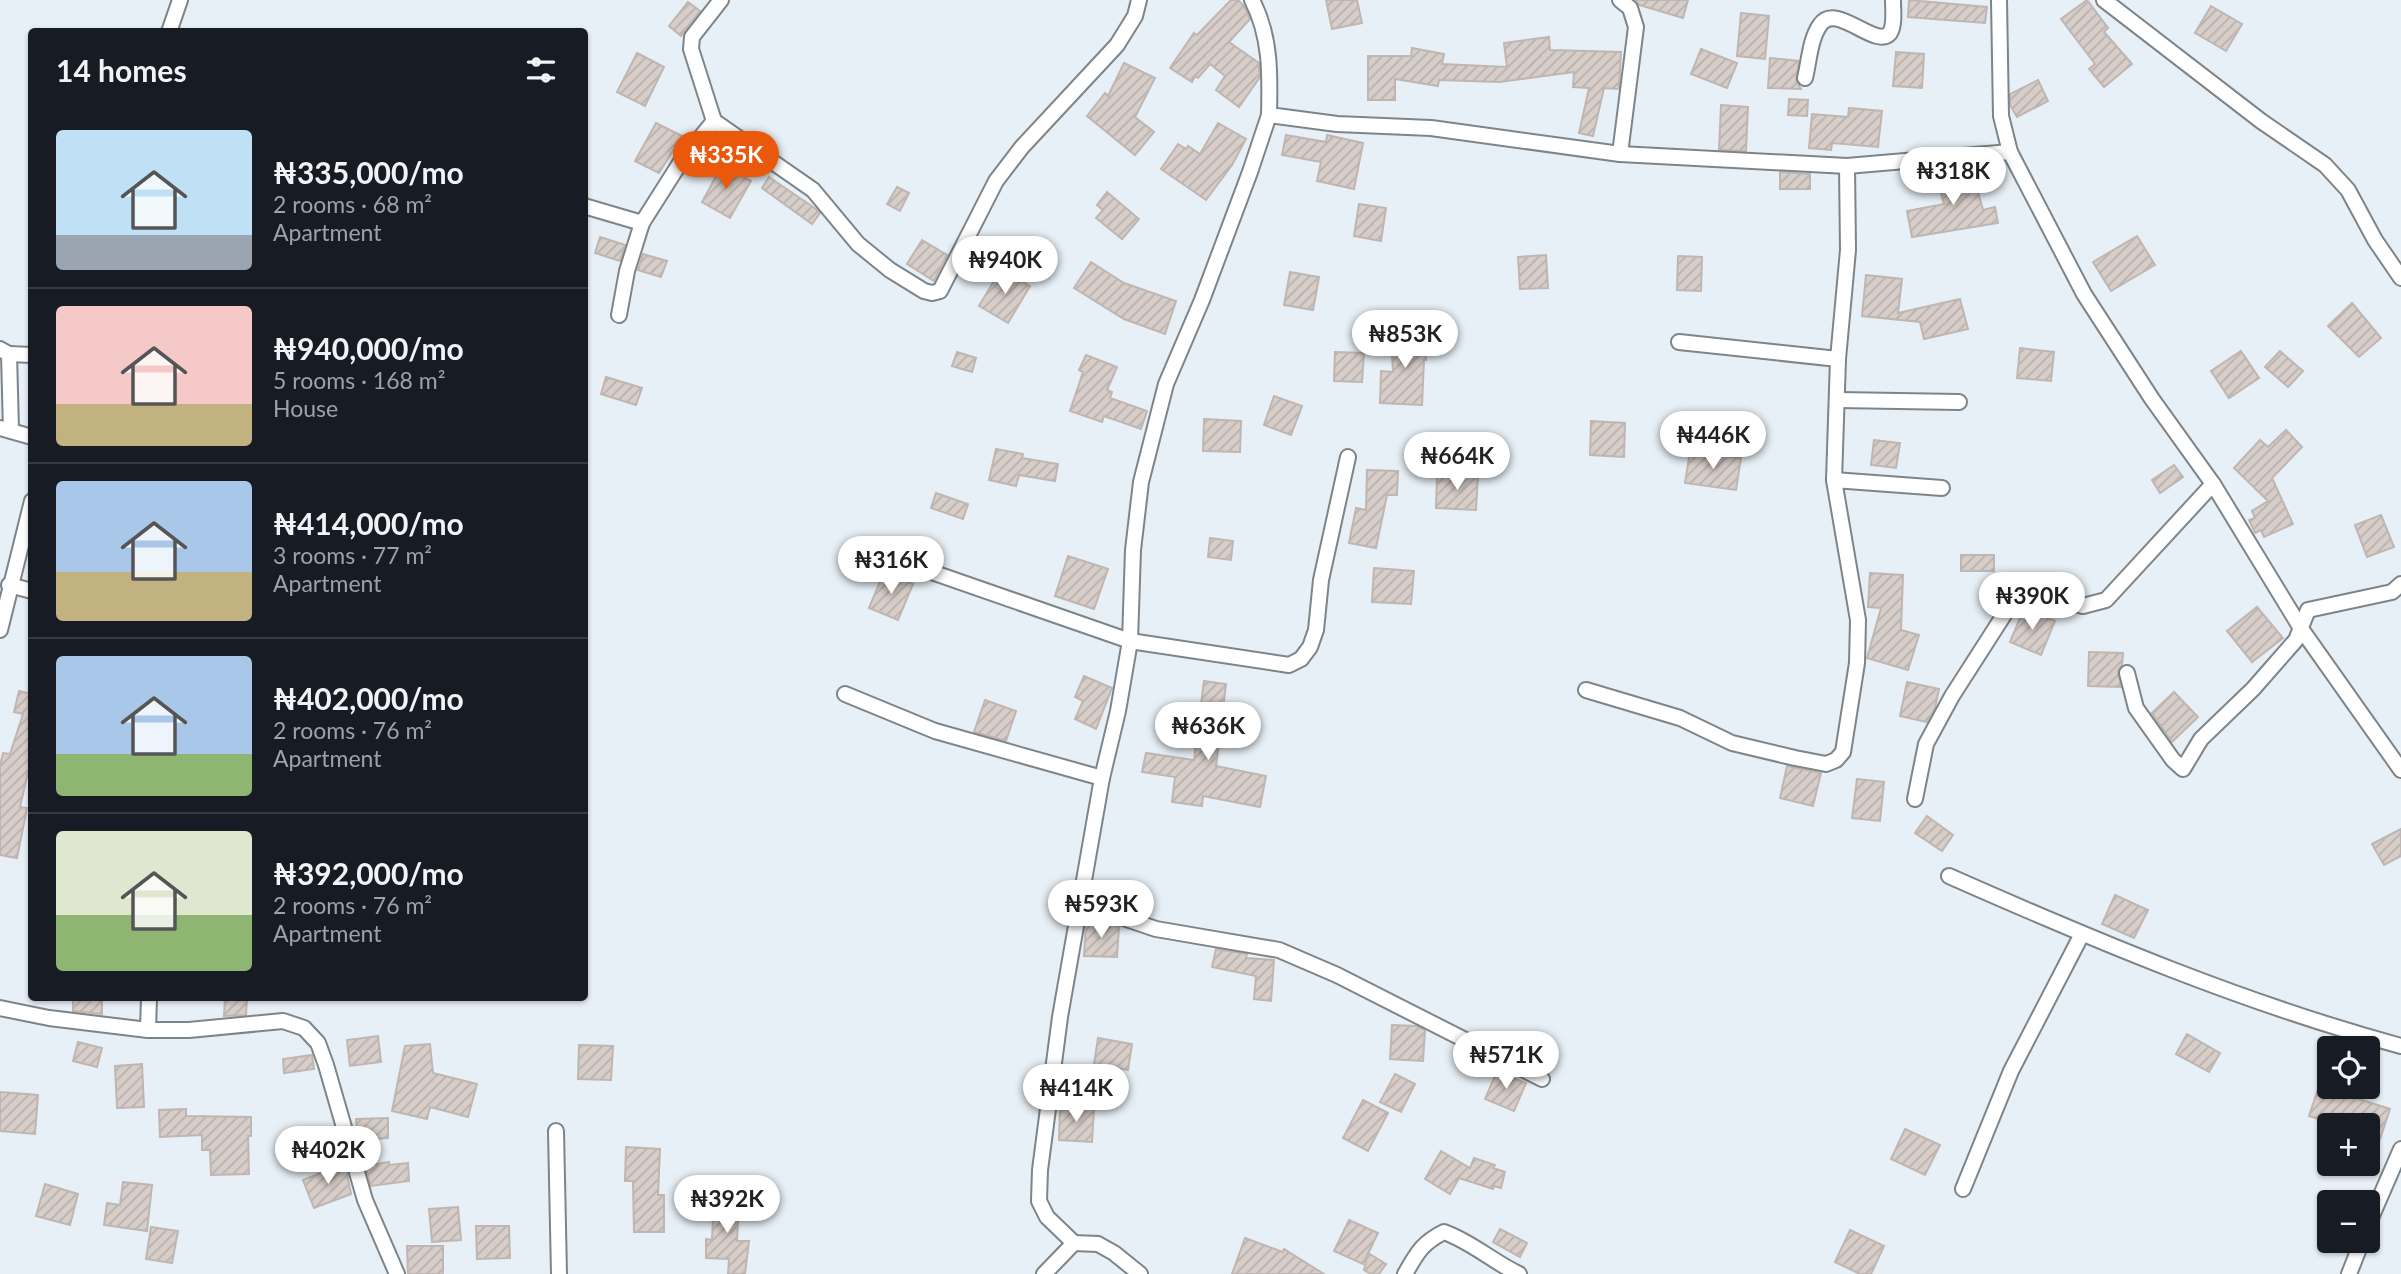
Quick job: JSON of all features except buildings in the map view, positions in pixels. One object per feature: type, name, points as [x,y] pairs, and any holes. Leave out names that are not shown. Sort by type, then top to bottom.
[{"type":"street","points":[[170,28],[180,0]]},
{"type":"street","points":[[721,0],[692,37],[691,49],[714,121],[813,190],[858,244],[890,270],[932,293],[940,291],[996,180],[1022,147],[1117,45],[1135,16],[1139,0]]},
{"type":"street","points":[[1140,1274],[1114,1252],[1098,1244],[1074,1243],[1047,1217],[1039,1201],[1040,1170],[1058,1030],[1079,903],[1101,778],[1118,711],[1130,641],[1133,550],[1141,482],[1166,384],[1202,300],[1269,115],[1269,49],[1261,18],[1252,0]]},
{"type":"street","points":[[1620,0],[1630,8],[1636,27],[1620,153]]},
{"type":"street","points":[[1805,78],[1819,25],[1825,19],[1835,17],[1876,36],[1885,36],[1890,33],[1892,24],[1893,0]]},
{"type":"street","points":[[1999,0],[2001,116],[2010,152],[2084,294],[2152,399],[2213,484],[2301,627],[2401,770]]},
{"type":"street","points":[[2104,0],[2261,121],[2325,166],[2348,190],[2375,240],[2401,278]]},
{"type":"street","points":[[1269,115],[1337,124],[1431,128],[1620,153],[1847,166],[2010,152]]},
{"type":"street","points":[[619,315],[627,271],[642,223],[682,160],[714,121]]},
{"type":"street","points":[[1586,690],[1680,718],[1732,743],[1826,764],[1836,760],[1843,752],[1857,663],[1858,620],[1834,481],[1838,359],[1848,250],[1847,166]]},
{"type":"street","points":[[588,207],[642,223]]},
{"type":"street","points":[[1679,342],[1838,359]]},
{"type":"street","points":[[28,354],[4,351],[6,429],[28,436]]},
{"type":"street","points":[[1838,400],[1959,402]]},
{"type":"street","points":[[920,568],[1130,641],[1289,664],[1301,659],[1310,647],[1316,630],[1321,580],[1348,457]]},
{"type":"street","points":[[1834,481],[1942,488]]},
{"type":"street","points":[[1915,800],[1926,744],[1952,695],[2018,593],[2031,591],[2083,606],[2106,600],[2213,484]]},
{"type":"street","points":[[0,630],[28,516]]},
{"type":"street","points":[[2127,673],[2136,708],[2173,760],[2183,769],[2201,739],[2253,689],[2295,640],[2308,610],[2392,592],[2401,584]]},
{"type":"street","points":[[9,585],[28,590]]},
{"type":"street","points":[[845,694],[935,731],[1101,778]]},
{"type":"street","points":[[1950,876],[2082,934],[2341,1030],[2401,1046]]},
{"type":"street","points":[[1079,903],[1156,929],[1279,950],[1337,975],[1542,1079]]},
{"type":"street","points":[[1963,1189],[2011,1071],[2082,934]]},
{"type":"street","points":[[149,1001],[149,1030]]},
{"type":"street","points":[[0,1008],[49,1018],[149,1030],[189,1030],[283,1021],[304,1028],[318,1043],[365,1200],[397,1274]]},
{"type":"street","points":[[556,1131],[559,1274]]},
{"type":"street","points":[[2380,1192],[2401,1149]]},
{"type":"street","points":[[1405,1274],[1421,1247],[1429,1239],[1444,1232],[1465,1240],[1519,1274]]},
{"type":"street","points":[[1044,1274],[1074,1243]]},
{"type":"street","points":[[2348,1274],[2356,1253]]}]
